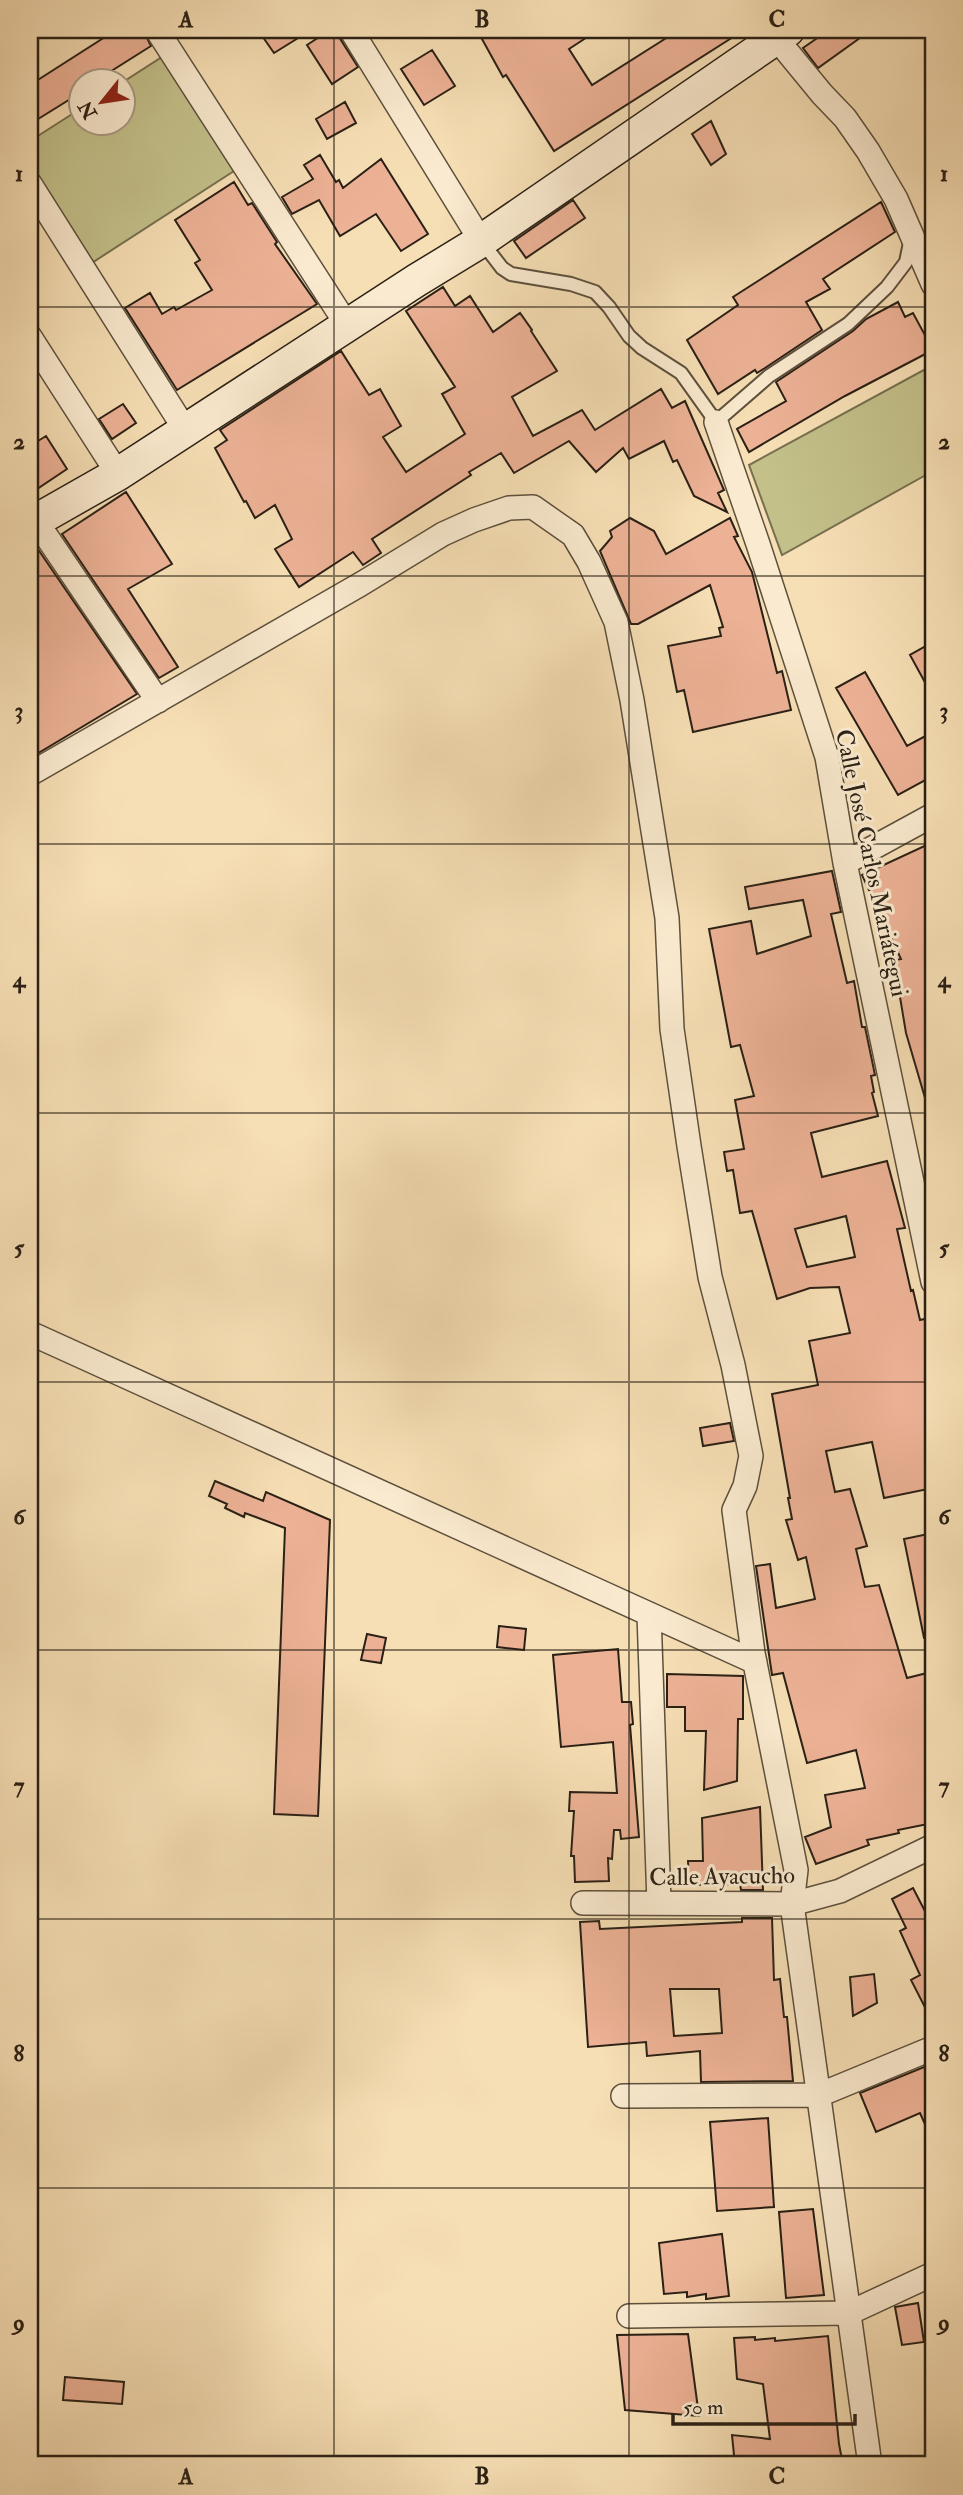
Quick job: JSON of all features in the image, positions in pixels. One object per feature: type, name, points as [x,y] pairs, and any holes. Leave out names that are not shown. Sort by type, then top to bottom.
[{"type":"street","points":[[157,30],[346,325]]},
{"type":"street","points":[[351,30],[481,241]]},
{"type":"street","points":[[158,701],[32,519],[118,474],[346,325],[481,241],[782,34],[822,94],[845,118],[868,151],[896,199],[933,284]]},
{"type":"street","points":[[30,184],[186,431]]},
{"type":"street","points":[[30,337],[118,474]]},
{"type":"street","name":"Calle José Carlos Mariátegui","points":[[716,422],[827,757],[845,863],[933,1279]]},
{"type":"street","points":[[30,774],[443,534],[474,520],[509,509],[533,507],[573,535],[589,562],[616,622],[632,700],[665,905],[672,1029],[689,1146],[710,1277],[733,1365],[751,1456],[745,1486],[734,1510],[755,1662],[796,1870],[792,1904],[870,2465]]},
{"type":"street","points":[[845,863],[933,815]]},
{"type":"street","points":[[30,1333],[755,1662]]},
{"type":"street","points":[[649,1614],[659,1903]]},
{"type":"street","name":"Calle Ayacucho","points":[[583,1903],[792,1904],[840,1891],[933,1846]]},
{"type":"street","points":[[622,2096],[819,2095],[933,2048]]},
{"type":"street","points":[[629,2315],[849,2313],[933,2273]]},
{"type":"lane","points":[[481,241],[502,268],[511,274],[571,284],[594,292],[609,307],[629,336],[642,348],[681,373],[716,422],[769,376],[848,324],[887,287],[905,262],[912,234]]},
{"type":"shaded area","points":[[162,57],[234,171],[84,268],[30,183],[30,141],[66,118],[66,136],[136,136],[136,74]]},
{"type":"shaded area","points":[[933,365],[933,471],[782,555],[749,465]]},
{"type":"building","points":[[116,30],[143,30],[151,46],[119,66],[66,66],[66,102],[30,124],[30,85]]},
{"type":"building","points":[[258,30],[311,30],[274,53]]},
{"type":"building","points":[[330,30],[337,30],[358,67],[332,84],[307,45]]},
{"type":"building","points":[[477,30],[598,30],[569,49],[592,85],[679,30],[744,30],[554,151],[506,75],[503,77]]},
{"type":"building","points":[[829,30],[871,30],[818,68],[803,48]]},
{"type":"building","points":[[432,50],[455,86],[424,105],[401,69]]},
{"type":"building","points":[[345,102],[356,123],[327,139],[316,119]]},
{"type":"building","points":[[711,121],[726,154],[711,165],[692,134]]},
{"type":"building","points":[[320,155],[336,182],[339,180],[343,188],[381,159],[428,234],[401,251],[376,214],[340,236],[319,200],[292,214],[282,197],[313,179],[304,165]]},
{"type":"building","points":[[234,182],[248,205],[252,203],[277,242],[275,244],[317,304],[177,390],[125,308],[150,293],[162,314],[174,307],[176,310],[212,290],[195,263],[200,260],[175,220]]},
{"type":"building","points":[[573,200],[585,218],[526,258],[514,241]]},
{"type":"building","points":[[881,202],[895,232],[823,279],[830,289],[806,302],[822,330],[757,373],[755,370],[718,394],[687,340],[738,305],[733,297]]},
{"type":"building","points":[[443,287],[455,306],[470,296],[493,332],[520,313],[557,371],[512,397],[533,436],[582,410],[595,430],[661,389],[672,408],[685,401],[724,490],[718,493],[727,512],[694,496],[677,460],[673,462],[664,441],[629,459],[623,448],[596,472],[569,441],[514,473],[501,453],[372,539],[381,553],[363,565],[353,552],[299,587],[275,549],[292,539],[275,505],[255,518],[215,448],[227,440],[220,430],[341,351],[369,395],[380,389],[401,426],[383,437],[406,472],[465,434],[442,394],[455,387],[406,311]]},
{"type":"building","points":[[898,302],[905,317],[913,313],[933,350],[845,396],[749,452],[737,429],[786,401],[776,382],[853,331],[866,319]]},
{"type":"building","points":[[123,404],[136,423],[112,439],[99,419]]},
{"type":"building","points":[[46,436],[67,469],[37,489],[30,478],[30,446]]},
{"type":"building","points":[[126,492],[172,564],[128,589],[178,667],[159,678],[62,534]]},
{"type":"building","points":[[630,518],[654,531],[666,554],[730,518],[738,536],[734,537],[752,572],[777,673],[782,671],[791,710],[693,732],[684,690],[677,692],[668,646],[721,636],[719,628],[723,627],[710,585],[638,624],[631,624],[600,551],[612,537],[610,531]]},
{"type":"building","points":[[30,542],[33,542],[137,694],[30,758]]},
{"type":"building","points":[[933,642],[933,697],[910,655]]},
{"type":"building","points":[[865,672],[907,746],[933,732],[933,776],[898,795],[836,688]]},
{"type":"building","points":[[933,842],[933,1107],[928,1108],[906,1033],[899,991],[896,991],[891,961],[901,959],[862,875]]},
{"type":"building","points":[[832,871],[841,912],[831,914],[847,983],[854,981],[862,1027],[865,1027],[875,1075],[871,1076],[872,1093],[878,1116],[811,1133],[822,1177],[887,1161],[905,1228],[897,1229],[911,1291],[913,1290],[920,1320],[933,1317],[933,1362],[929,1363],[933,1384],[933,1488],[884,1498],[872,1442],[826,1451],[835,1492],[850,1489],[867,1546],[856,1549],[865,1587],[879,1585],[907,1678],[927,1673],[932,1697],[928,1698],[933,1721],[933,1823],[867,1840],[869,1845],[816,1864],[805,1837],[831,1827],[825,1795],[865,1788],[856,1750],[807,1763],[783,1673],[772,1675],[756,1566],[770,1564],[776,1608],[815,1599],[806,1557],[798,1560],[786,1520],[792,1519],[790,1498],[772,1394],[818,1385],[809,1341],[850,1333],[839,1287],[810,1288],[777,1299],[752,1211],[740,1213],[733,1170],[727,1171],[724,1152],[744,1149],[735,1100],[754,1096],[740,1045],[731,1047],[709,929],[751,921],[757,954],[811,936],[803,900],[749,909],[745,887]],"holes":[[[846,1216],[855,1257],[807,1267],[795,1229]]]},
{"type":"building","points":[[730,1423],[734,1441],[703,1446],[700,1428]]},
{"type":"building","points":[[215,1481],[263,1501],[266,1492],[330,1520],[318,1816],[274,1814],[285,1528],[245,1513],[244,1517],[225,1508],[227,1504],[209,1496]]},
{"type":"building","points":[[933,1533],[933,1637],[924,1638],[904,1539]]},
{"type":"building","points":[[499,1626],[526,1629],[524,1650],[497,1647]]},
{"type":"building","points":[[367,1634],[386,1638],[381,1663],[361,1660]]},
{"type":"building","points":[[618,1649],[622,1702],[631,1702],[633,1724],[630,1725],[639,1837],[621,1839],[620,1830],[614,1830],[612,1859],[608,1858],[609,1881],[575,1882],[574,1856],[571,1856],[574,1811],[569,1811],[570,1792],[617,1793],[613,1742],[561,1747],[553,1655]]},
{"type":"building","points":[[667,1674],[743,1676],[743,1719],[738,1719],[737,1781],[704,1790],[706,1731],[685,1731],[685,1707],[667,1707]]},
{"type":"building","points":[[760,1807],[763,1890],[741,1890],[740,1884],[689,1885],[688,1861],[703,1861],[702,1818]]},
{"type":"building","points":[[913,1888],[928,1917],[933,1914],[933,2023],[911,1980],[920,1975],[900,1931],[906,1928],[892,1899]]},
{"type":"building","points":[[742,1918],[772,1918],[774,1980],[780,1979],[784,2017],[787,2017],[793,2081],[701,2082],[700,2051],[647,2056],[646,2042],[588,2047],[580,1922],[599,1921],[600,1929],[742,1922]],"holes":[[[670,1989],[719,1989],[722,2033],[674,2036]]]},
{"type":"building","points":[[874,1974],[877,2003],[853,2016],[850,1977]]},
{"type":"building","points":[[929,2065],[933,2075],[933,2142],[920,2113],[876,2132],[860,2093]]},
{"type":"building","points":[[768,2118],[774,2207],[717,2211],[710,2122]]},
{"type":"building","points":[[813,2209],[824,2295],[786,2298],[779,2212]]},
{"type":"building","points":[[722,2234],[729,2296],[706,2299],[706,2294],[687,2297],[687,2292],[664,2294],[659,2243]]},
{"type":"building","points":[[918,2303],[924,2342],[902,2345],[895,2307]]},
{"type":"building","points":[[688,2334],[699,2416],[625,2410],[617,2335]]},
{"type":"building","points":[[828,2336],[843,2465],[735,2465],[732,2435],[770,2439],[763,2384],[737,2379],[734,2338],[775,2338],[775,2341]]},
{"type":"building","points":[[65,2377],[124,2382],[122,2404],[63,2400]]}]
